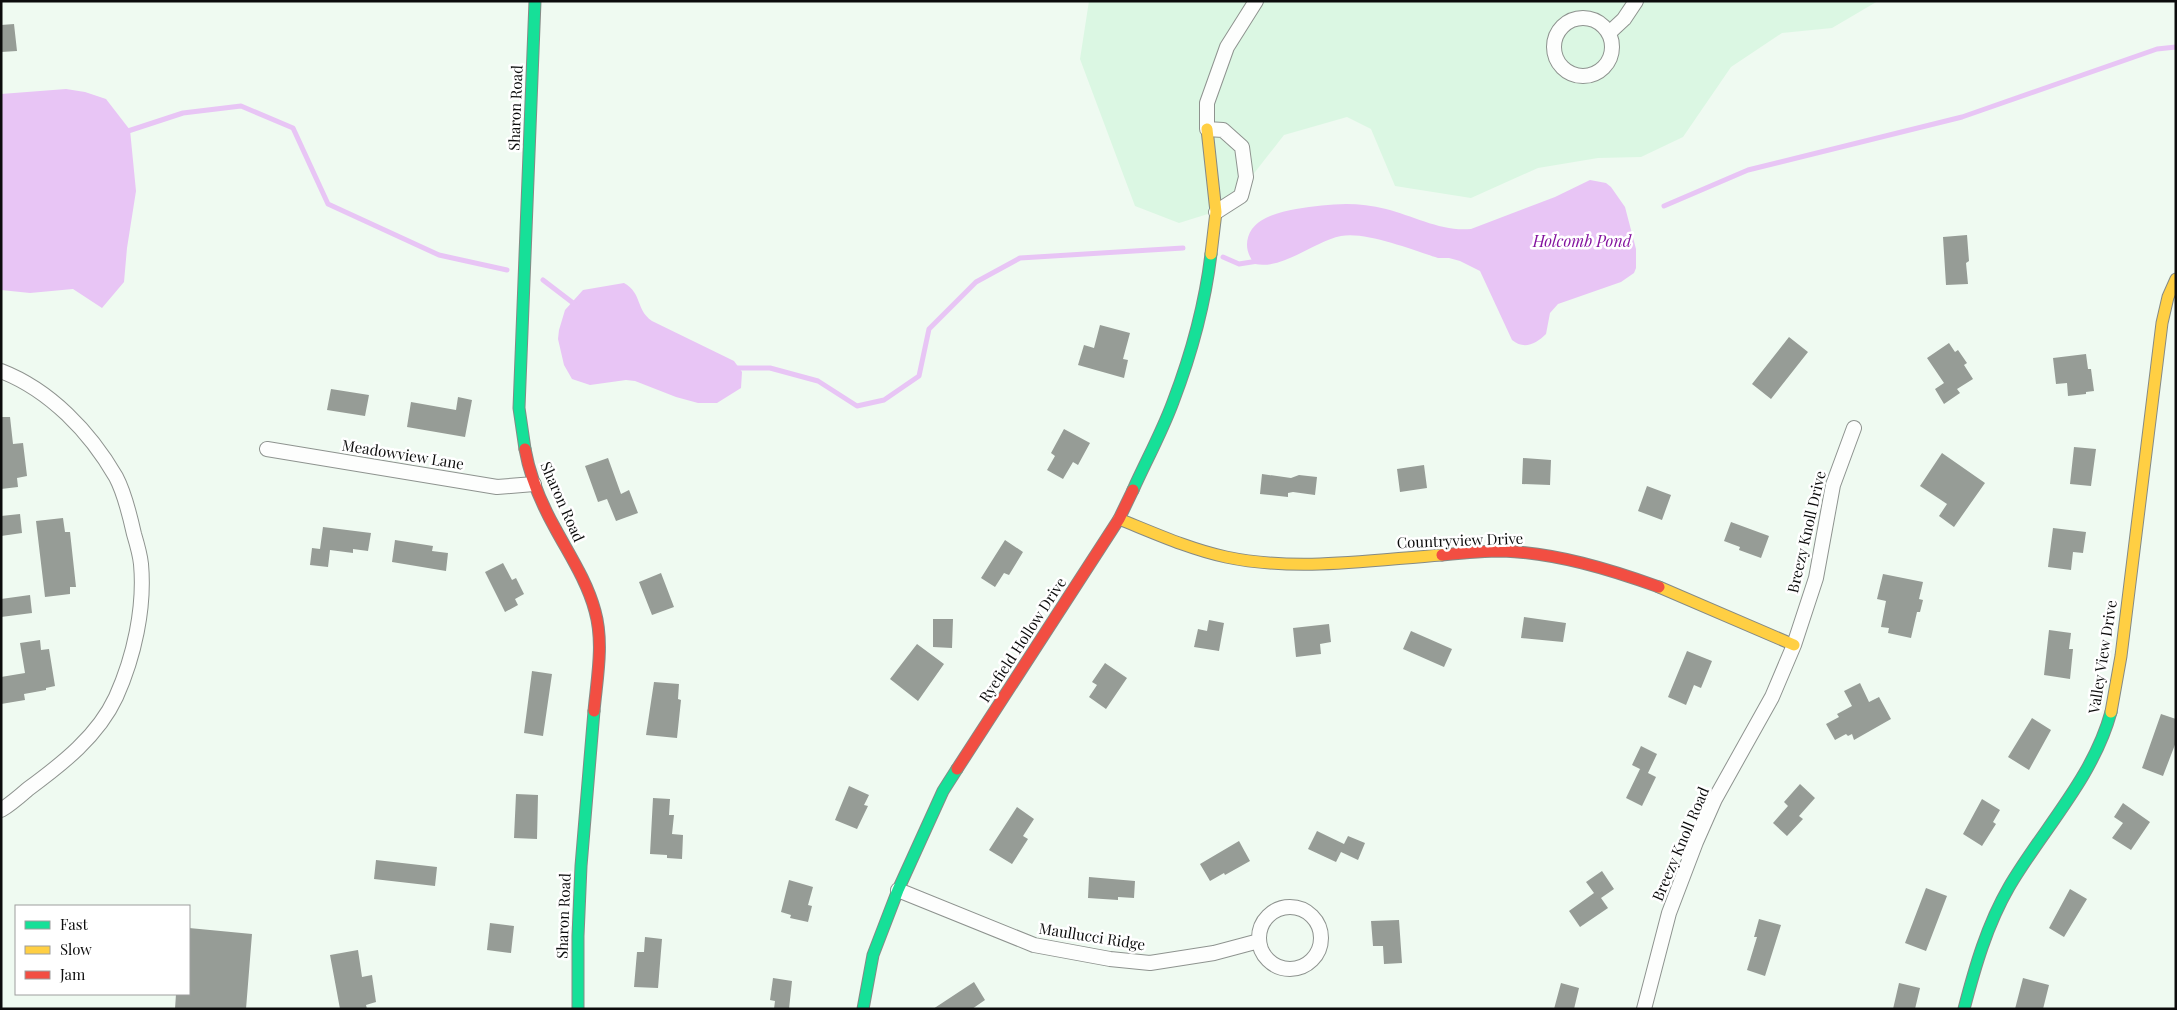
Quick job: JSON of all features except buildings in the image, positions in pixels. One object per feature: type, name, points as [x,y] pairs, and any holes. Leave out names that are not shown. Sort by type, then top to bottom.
[{"type":"street","name":"Sharon Road","points":[[535,1],[520,408],[524,450],[534,484],[594,605],[599,630],[599,657],[581,866],[578,936],[578,1009]]},
{"type":"street","points":[[1216,212],[1241,196],[1246,177],[1242,147],[1223,130],[1207,130],[1207,104],[1228,48],[1256,1]]},
{"type":"street","points":[[1608,34],[1624,19],[1636,1]]},
{"type":"street","points":[[1587,18],[1596,20],[1608,34],[1612,43],[1612,53],[1602,69],[1593,74],[1574,75],[1558,63],[1554,53],[1556,35],[1568,21],[1587,18]]},
{"type":"street","name":"Ryefield Hollow Drive","points":[[863,1009],[874,954],[898,890],[943,791],[1119,519],[1173,402],[1195,334],[1207,287],[1216,212],[1207,130]]},
{"type":"street","name":"Valley View Drive","points":[[1964,1009],[1983,944],[1998,908],[2078,784],[2098,747],[2107,725],[2121,656],[2162,323],[2168,297],[2176,279]]},
{"type":"street","points":[[1,371],[18,378],[60,407],[93,442],[116,479],[130,518],[141,563],[141,604],[126,667],[115,697],[102,720],[82,744],[61,764],[3,807]]},
{"type":"street","name":"Breezy Knoll Drive","points":[[1794,645],[1816,578],[1833,485],[1854,428]]},
{"type":"street","name":"Meadowview Lane","points":[[267,449],[497,486],[534,484]]},
{"type":"street","name":"Countryview Drive","points":[[1119,519],[1210,554],[1245,561],[1300,564],[1456,553],[1510,552],[1563,558],[1613,570],[1682,596],[1794,645]]},
{"type":"street","name":"Breezy Knoll Road","points":[[1644,1009],[1669,913],[1696,842],[1715,799],[1772,697],[1794,645]]},
{"type":"street","name":"Maullucci Ridge","points":[[898,890],[1034,945],[1110,959],[1150,963],[1214,953],[1259,941]]},
{"type":"street","points":[[1288,907],[1296,908],[1311,915],[1319,929],[1320,937],[1316,954],[1310,962],[1292,969],[1274,965],[1261,950],[1259,941],[1259,933],[1266,918],[1272,912],[1288,907]]},
{"type":"green space","points":[[1089,1],[1878,1],[1832,28],[1782,33],[1731,67],[1683,137],[1641,157],[1598,158],[1538,168],[1471,198],[1395,186],[1371,129],[1347,117],[1284,135],[1227,208],[1179,223],[1135,206],[1080,59]]},
{"type":"water","points":[[66,89],[85,92],[106,99],[130,130],[136,191],[124,282],[102,308],[73,289],[30,293],[1,290],[1,94]]},
{"type":"water","name":"Holcomb Pond","points":[[1590,180],[1606,183],[1625,207],[1636,249],[1636,268],[1634,273],[1621,282],[1558,304],[1550,313],[1546,334],[1538,341],[1530,344],[1521,345],[1512,340],[1480,271],[1460,261],[1438,258],[1403,246],[1363,236],[1351,235],[1331,239],[1288,259],[1266,265],[1255,264],[1248,252],[1249,234],[1256,225],[1272,215],[1290,210],[1330,205],[1375,206],[1439,226],[1471,229],[1555,197]]},
{"type":"water","points":[[624,283],[634,292],[643,312],[652,321],[734,361],[742,372],[741,388],[717,403],[698,403],[676,397],[635,381],[626,380],[590,385],[572,379],[564,365],[558,339],[565,310],[583,290]]},
{"type":"waterway","points":[[1664,206],[1748,170],[1962,117],[2157,49],[2176,47]]},
{"type":"waterway","points":[[125,132],[183,113],[241,106],[293,128],[328,204],[439,255],[507,270]]},
{"type":"waterway","points":[[735,368],[770,368],[818,381],[857,406],[884,400],[919,376],[929,329],[976,282],[1020,258],[1183,248]]},
{"type":"waterway","points":[[1223,257],[1239,264],[1258,261]]},
{"type":"waterway","points":[[543,280],[577,306]]},
{"type":"traffic: fast","points":[[525,449],[519,408],[535,1]]},
{"type":"traffic: fast","points":[[1133,490],[1164,424],[1186,366],[1201,310],[1211,254]]},
{"type":"traffic: fast","points":[[578,1009],[578,936],[581,866],[594,711]]},
{"type":"traffic: fast","points":[[1964,1009],[1982,946],[2001,901],[2022,866],[2080,781],[2103,736],[2111,712]]},
{"type":"traffic: fast","points":[[863,1009],[873,955],[898,890],[943,791],[957,769]]},
{"type":"traffic: slow","points":[[1207,129],[1216,212],[1211,254]]},
{"type":"traffic: slow","points":[[2111,712],[2121,656],[2162,323],[2168,297],[2176,279]]},
{"type":"traffic: slow","points":[[1119,519],[1199,550],[1253,561],[1280,564],[1334,564],[1442,555]]},
{"type":"traffic: slow","points":[[1659,587],[1794,645]]},
{"type":"traffic: jam","points":[[525,449],[533,480],[541,499],[583,578],[595,611],[598,623],[599,648],[594,711]]},
{"type":"traffic: jam","points":[[957,769],[1119,519],[1133,490]]},
{"type":"traffic: jam","points":[[1442,555],[1503,551],[1523,552],[1602,568],[1659,587]]}]
